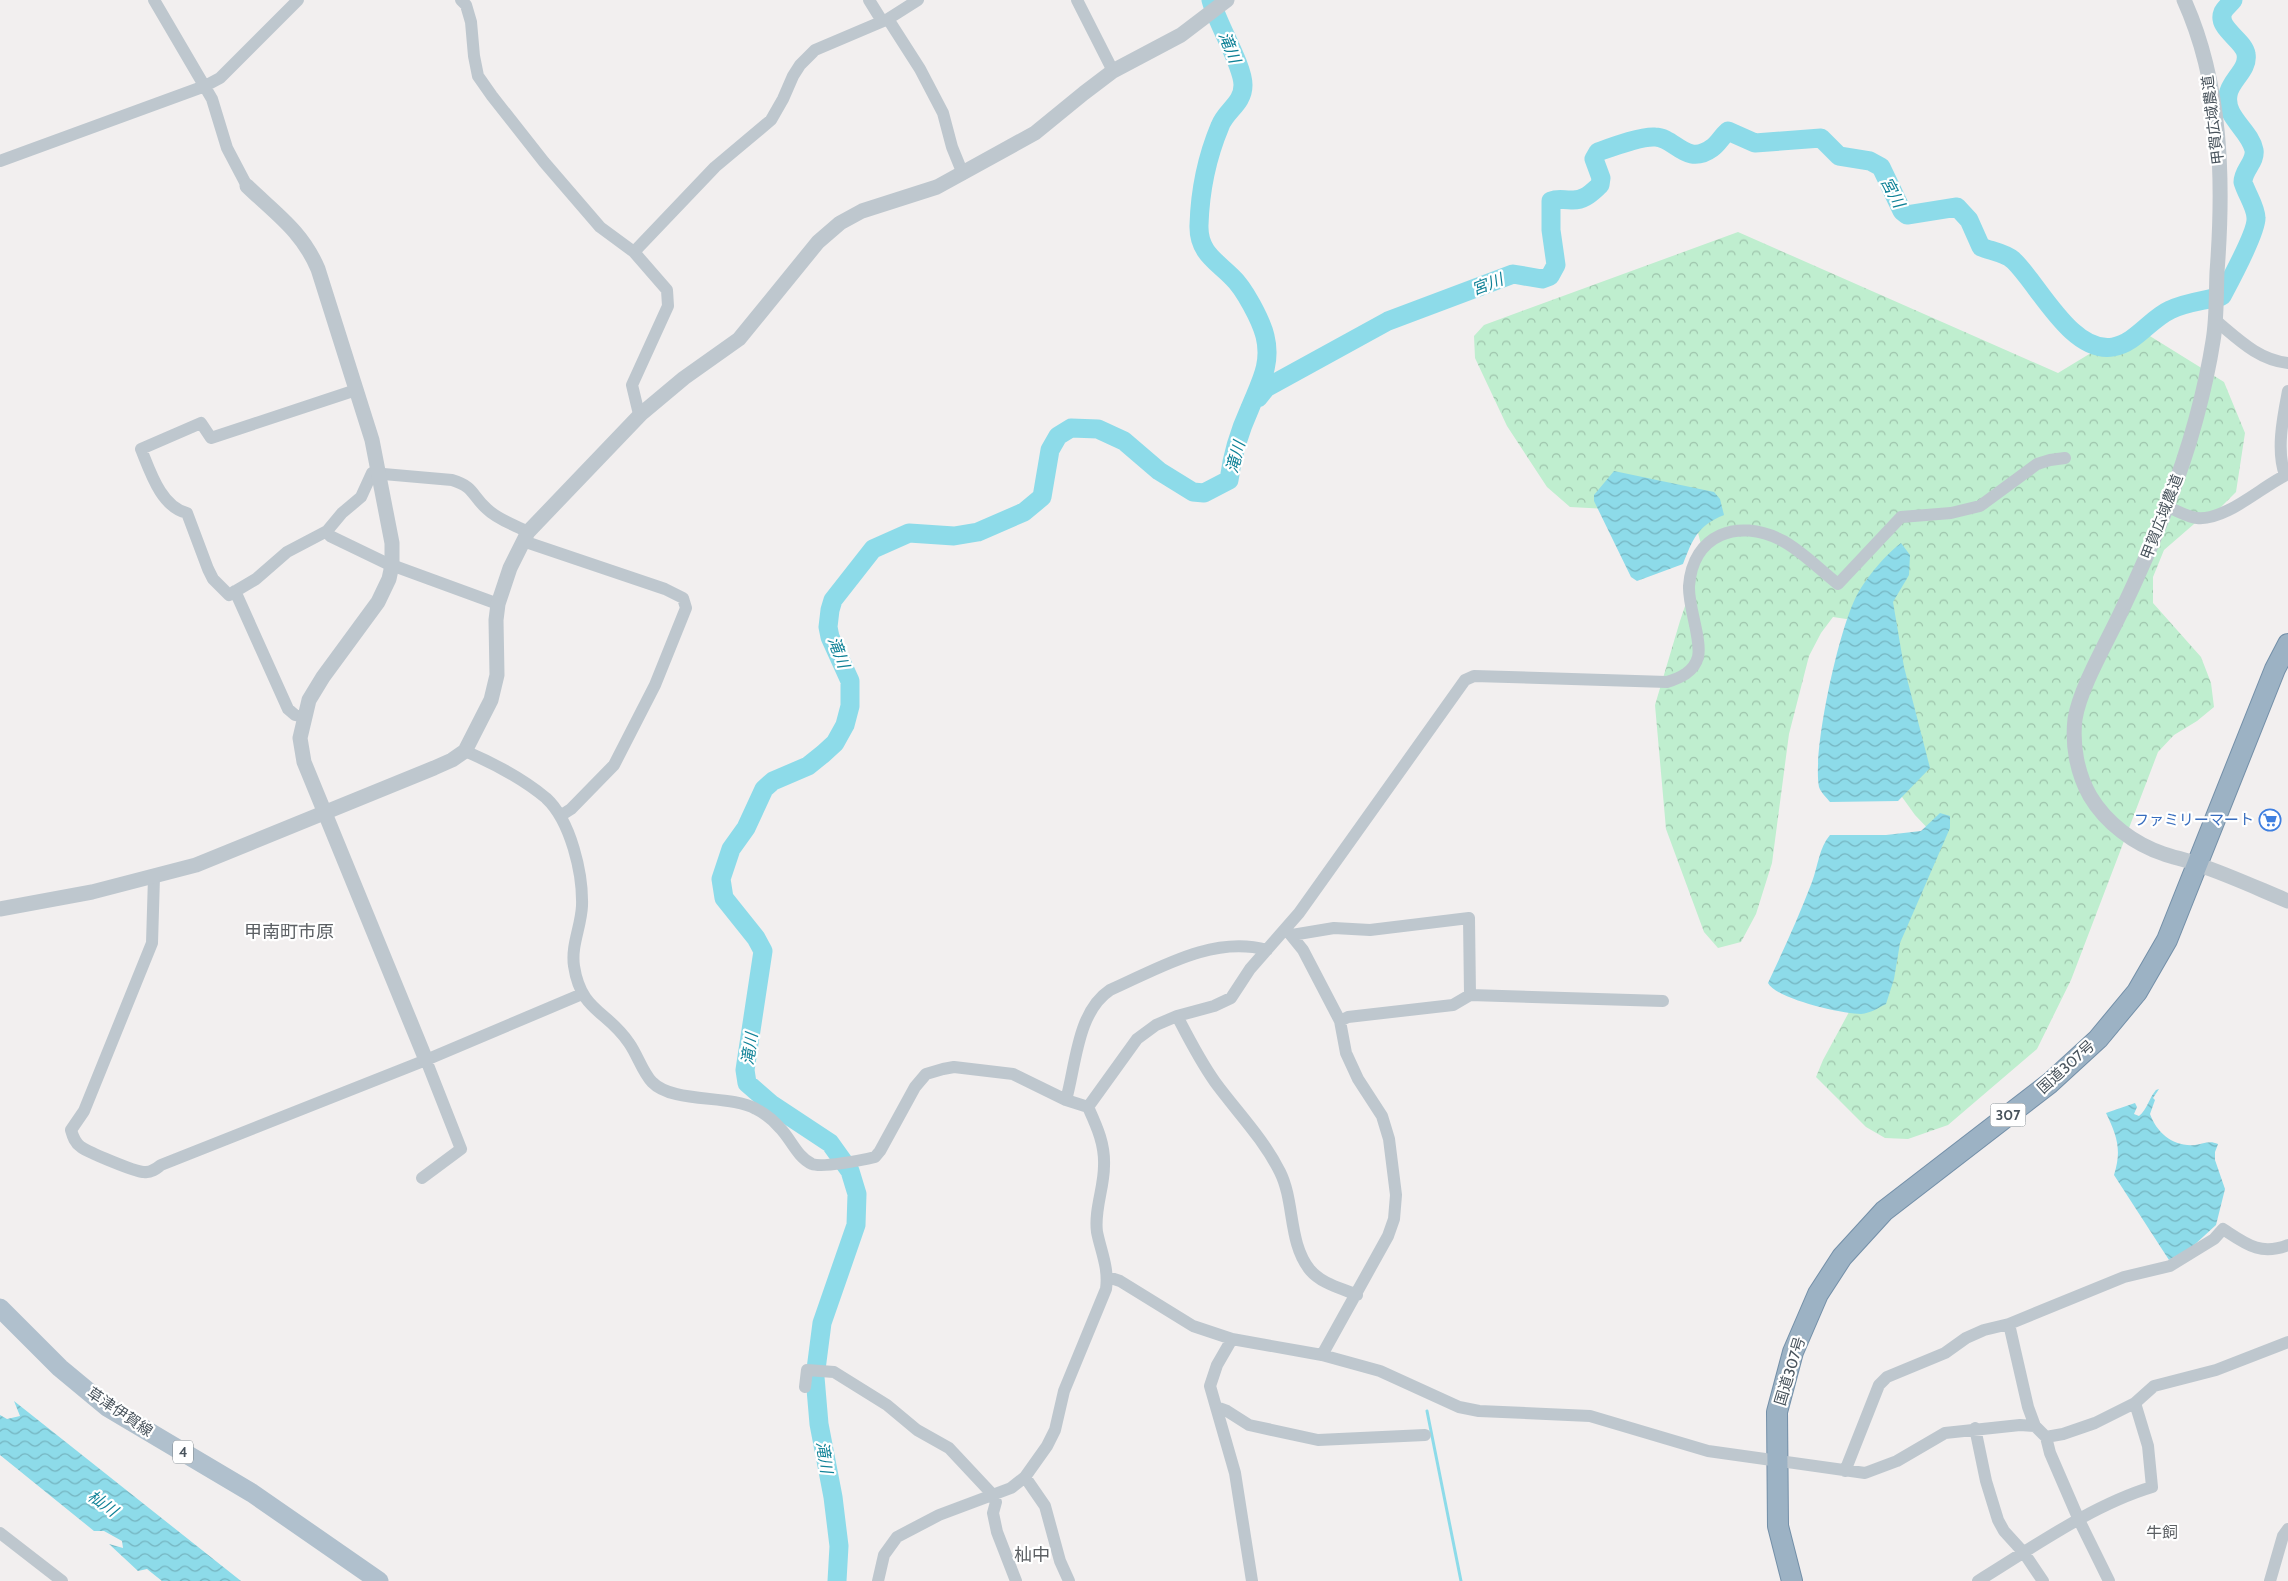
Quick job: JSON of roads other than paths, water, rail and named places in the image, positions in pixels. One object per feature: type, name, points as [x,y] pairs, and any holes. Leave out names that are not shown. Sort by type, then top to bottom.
[{"type":"highway","name":"国道307号","points":[[1792,1581],[1778,1526],[1777,1412],[1793,1352],[1818,1294],[1842,1257],[1884,1211],[2050,1083],[2098,1039],[2137,992],[2167,940],[2275,669],[2288,644]]},
{"type":"main road","name":"草津伊賀線","points":[[0,1308],[60,1368],[107,1407],[252,1493],[379,1581]]},
{"type":"street","points":[[154,0],[205,86],[212,100],[227,148],[247,186],[296,232],[309,249],[318,269],[372,440],[392,543],[392,565],[389,579],[378,602],[323,677],[309,700],[300,738],[304,762],[461,1149],[422,1178]]},
{"type":"street","points":[[0,161],[205,86],[220,78],[298,0]]},
{"type":"street","points":[[461,0],[466,6],[471,22],[478,76],[544,162],[600,228],[634,252],[661,281],[666,290],[668,306],[632,386],[638,410],[641,414]]},
{"type":"street","points":[[869,0],[920,69],[943,113],[952,147],[963,174]]},
{"type":"street","points":[[634,252],[715,167],[771,120],[783,99],[792,76],[800,64],[815,50],[885,20],[918,0]]},
{"type":"street","points":[[1077,0],[1113,71]]},
{"type":"street","name":"甲賀広域農道","points":[[2184,0],[2198,33],[2205,58],[2215,117],[2220,186],[2220,239],[2213,341],[2196,419],[2168,507],[2083,692],[2075,718],[2074,743],[2080,773],[2098,809],[2135,841],[2162,854],[2198,864],[2288,901]]},
{"type":"street","points":[[0,909],[154,877],[196,865],[452,760],[465,750],[491,700],[497,675],[496,620],[498,604],[510,568],[525,537],[641,414],[684,378],[739,339],[818,242],[840,223],[862,211],[930,190],[963,174],[1035,133],[1113,71],[1181,35],[1216,8]]},
{"type":"street","points":[[2215,317],[2261,356],[2288,363]]},
{"type":"street","points":[[356,390],[211,438],[201,423],[141,449],[159,490],[182,512],[187,513],[213,579],[229,595],[256,579],[288,552],[327,531],[342,513],[361,497],[372,473],[379,473],[452,480],[464,484],[470,488],[486,509],[525,537],[665,589],[682,598],[686,608],[655,685],[614,765],[571,809],[560,816]]},
{"type":"street","points":[[2168,507],[2199,518],[2215,516],[2228,511],[2287,475],[2283,468],[2282,429],[2288,391]]},
{"type":"street","points":[[1088,1107],[1137,1039],[1156,1025],[1177,1016],[1214,1006],[1231,998],[1250,969],[1266,950],[1289,932],[1466,680],[1474,676],[1667,682],[1677,679],[1686,674],[1698,656],[1690,586],[1700,550],[1709,540],[1720,534],[1734,531],[1770,535],[1783,541],[1838,584],[1902,517],[1952,513],[1980,506],[2037,464],[2065,458]]},
{"type":"street","points":[[327,531],[330,536],[392,565],[498,604]]},
{"type":"street","points":[[235,591],[288,709],[295,715],[304,717]]},
{"type":"street","points":[[465,750],[494,763],[525,783],[547,799],[560,816],[577,859],[582,882],[582,909],[574,942],[574,966],[582,994],[588,1004],[617,1028],[629,1042],[651,1082],[665,1091],[756,1108],[780,1127],[800,1156],[813,1164],[825,1166],[875,1157],[915,1087],[926,1074],[943,1069],[954,1067],[1013,1074],[1066,1100],[1088,1107],[1102,1138],[1104,1167],[1098,1202],[1097,1231],[1108,1277],[1106,1289],[1064,1391],[1055,1430],[1047,1446],[1024,1477],[1011,1488],[939,1515],[897,1537],[884,1555],[878,1581]]},
{"type":"street","points":[[154,877],[152,944],[84,1111],[71,1130],[73,1139],[80,1147],[144,1173],[426,1060],[582,994]]},
{"type":"street","points":[[1289,932],[1334,928],[1370,930],[1469,918],[1470,995]]},
{"type":"street","points":[[1289,932],[1303,950],[1340,1021],[1346,1053],[1358,1079],[1382,1116],[1389,1139],[1396,1195],[1394,1219],[1388,1236],[1322,1355]]},
{"type":"street","points":[[1066,1100],[1075,1053],[1098,997],[1110,990],[1196,954],[1222,946],[1255,947],[1266,950]]},
{"type":"street","points":[[1340,1021],[1348,1017],[1452,1005],[1470,995],[1663,1001]]},
{"type":"street","points":[[1177,1016],[1197,1055],[1216,1084],[1252,1126],[1281,1173],[1297,1244],[1309,1269],[1322,1281],[1357,1294]]},
{"type":"street","points":[[1845,1471],[1879,1385],[1887,1377],[1945,1353],[1966,1338],[1984,1330],[2010,1324],[2124,1277],[2170,1266],[2214,1239],[2223,1229],[2251,1248],[2278,1249],[2288,1245]]},
{"type":"street","points":[[1108,1277],[1120,1281],[1193,1326],[1232,1339],[1322,1355],[1380,1372],[1459,1407],[1479,1411],[1590,1416],[1708,1451],[1776,1459],[1865,1473],[1897,1461],[1945,1433],[2020,1424],[2035,1426]]},
{"type":"street","points":[[2010,1324],[2028,1407],[2035,1426],[2046,1437],[2050,1452],[2079,1520],[2109,1581]]},
{"type":"street","points":[[1232,1339],[1216,1365],[1210,1386],[1235,1473],[1252,1581]]},
{"type":"street","points":[[2046,1437],[2063,1434],[2087,1426],[2135,1403],[2154,1386],[2216,1370],[2288,1342]]},
{"type":"street","points":[[805,1387],[807,1370],[830,1370],[888,1405],[917,1430],[949,1448],[993,1495],[996,1502],[993,1513],[997,1532],[1016,1581]]},
{"type":"street","points":[[1978,1581],[2079,1520],[2131,1493],[2152,1487],[2148,1446],[2135,1403]]},
{"type":"street","points":[[1216,1407],[1227,1411],[1249,1425],[1318,1440],[1425,1435]]},
{"type":"street","points":[[1975,1428],[1986,1481],[1998,1520],[2004,1531],[2024,1553],[2043,1581]]},
{"type":"street","points":[[1024,1477],[1045,1506],[1060,1561],[1069,1581]]},
{"type":"street","points":[[2270,1581],[2283,1536],[2288,1529]]},
{"type":"street","points":[[0,1533],[62,1581]]},
{"type":"water","points":[[1614,471],[1714,492],[1720,499],[1724,515],[1715,519],[1697,534],[1683,564],[1637,581],[1631,577],[1594,501],[1594,495]]},
{"type":"water","points":[[1901,543],[1910,555],[1909,575],[1893,602],[1904,667],[1930,768],[1898,801],[1830,802],[1819,787],[1819,746],[1823,719],[1842,634],[1861,588],[1883,560]]},
{"type":"water","points":[[1940,813],[1950,816],[1950,828],[1900,943],[1894,979],[1886,1004],[1868,1013],[1852,1013],[1796,1000],[1774,989],[1768,983],[1802,907],[1821,851],[1830,835],[1886,835],[1921,831]]},
{"type":"water","points":[[2159,1089],[2153,1098],[2155,1100],[2150,1114],[2153,1121],[2162,1133],[2180,1144],[2195,1145],[2209,1142],[2218,1144],[2215,1160],[2225,1189],[2216,1225],[2192,1247],[2169,1260],[2114,1175],[2118,1150],[2113,1129],[2106,1113],[2135,1103],[2137,1107],[2134,1114],[2139,1116],[2156,1090]]},
{"type":"water","name":"杣川","points":[[14,1401],[241,1581],[162,1581],[147,1569],[138,1571],[109,1544],[123,1548],[122,1541],[104,1531],[94,1531],[0,1455],[0,1415],[7,1419],[20,1416]]},
{"type":"waterway","name":"滝川","points":[[837,1581],[839,1546],[833,1497],[819,1424],[815,1377],[822,1323],[856,1225],[857,1194],[850,1171],[830,1143],[771,1104],[747,1083],[745,1070],[763,951],[756,938],[724,898],[721,879],[731,849],[746,828],[764,789],[773,781],[808,766],[835,743],[845,725],[850,706],[850,681],[830,637],[828,627],[830,610],[833,600],[873,549],[909,533],[954,536],[978,532],[1024,512],[1042,497],[1050,450],[1058,436],[1071,428],[1098,429],[1124,441],[1159,471],[1193,492],[1204,493],[1229,480],[1240,434],[1264,373],[1267,346],[1260,322],[1247,296],[1237,282],[1209,255],[1201,242],[1199,234],[1201,200],[1211,150],[1223,120],[1240,97],[1243,85],[1239,67],[1211,0]]},
{"type":"waterway","name":"宮川","points":[[1258,398],[1266,388],[1388,321],[1513,274],[1542,279],[1550,276],[1556,265],[1551,230],[1551,201],[1558,199],[1580,199],[1587,196],[1600,185],[1601,178],[1594,159],[1598,152],[1635,140],[1655,137],[1669,141],[1688,153],[1703,153],[1712,148],[1728,131],[1755,143],[1821,138],[1839,156],[1870,161],[1881,167],[1902,211],[1907,215],[1957,207],[1969,220],[1981,247],[2013,260],[2069,329],[2083,340],[2098,346],[2113,347],[2121,345],[2136,336],[2163,314],[2176,307],[2222,296],[2242,257],[2255,225],[2254,209],[2243,182],[2253,158],[2254,150],[2248,136],[2233,117],[2228,103],[2229,90],[2245,65],[2246,60],[2246,54],[2241,44],[2223,23],[2223,12],[2233,0]]},
{"type":"waterway","points":[[1427,1411],[1461,1581]]},
{"type":"place","name":"ファミリーマート","points":[[2270,820]]},
{"type":"district","name":"甲南町市原","points":[[289,932]]},
{"type":"district","name":"牛飼","points":[[2162,1532]]},
{"type":"district","name":"杣中","points":[[1032,1555]]}]
